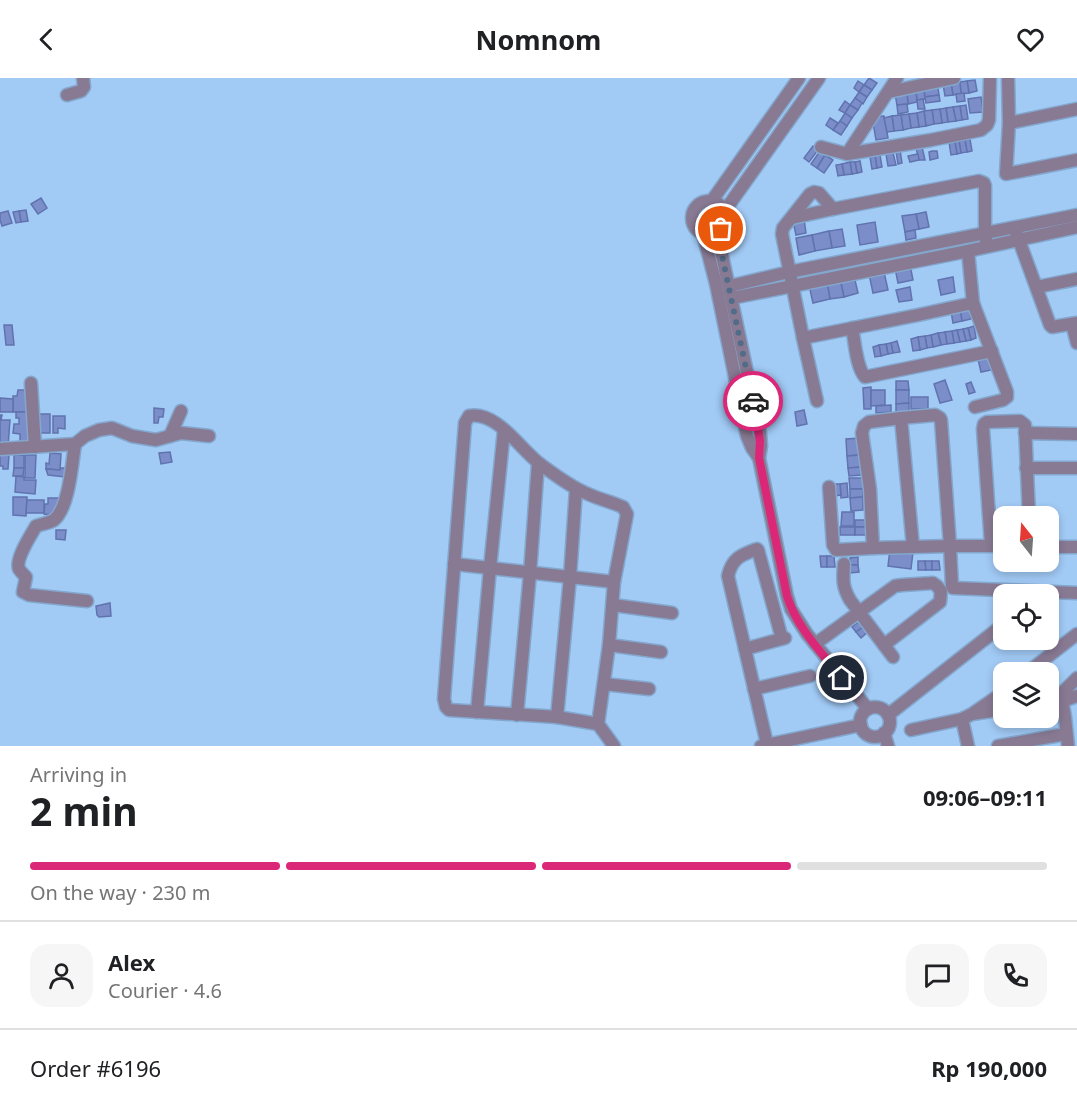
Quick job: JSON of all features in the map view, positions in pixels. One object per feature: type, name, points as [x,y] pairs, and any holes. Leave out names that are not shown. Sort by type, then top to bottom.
[{"type":"street","points":[[67,95],[81,91],[84,87],[83,78]]},
{"type":"street","points":[[711,201],[799,78]]},
{"type":"street","points":[[724,212],[819,78]]},
{"type":"street","points":[[847,154],[897,78]]},
{"type":"street","points":[[888,92],[934,80],[954,78]]},
{"type":"street","points":[[821,147],[847,154],[981,130],[989,120],[990,78]]},
{"type":"street","points":[[1008,78],[1009,123],[1006,174],[1077,160]]},
{"type":"street","points":[[1009,123],[1077,109]]},
{"type":"street","points":[[792,218],[979,181],[985,186],[986,240]]},
{"type":"street","points":[[817,400],[782,234],[783,228],[814,192],[819,194],[833,209]]},
{"type":"street","points":[[711,201],[719,205],[725,216],[724,225],[717,232],[708,235],[695,228],[692,215],[699,204],[711,201]]},
{"type":"street","points":[[1016,234],[1077,215]]},
{"type":"street","points":[[731,292],[789,272],[1016,234],[1077,227]]},
{"type":"street","points":[[717,232],[760,433],[759,458]]},
{"type":"street","points":[[703,234],[716,284],[749,442],[759,458],[791,609],[815,644],[868,709]]},
{"type":"street","points":[[1016,234],[1049,323],[1052,327],[1075,324],[1077,343]]},
{"type":"street","points":[[731,292],[792,286],[968,251],[986,240]]},
{"type":"street","points":[[968,251],[973,303],[1006,387],[1007,397],[1003,400],[975,406]]},
{"type":"street","points":[[1037,287],[1077,279]]},
{"type":"street","points":[[803,338],[973,303]]},
{"type":"street","points":[[852,328],[859,365],[865,376],[992,351]]},
{"type":"street","points":[[31,383],[35,447]]},
{"type":"street","points":[[170,436],[181,411]]},
{"type":"street","points":[[873,548],[870,489],[862,433],[864,426],[869,422],[935,415],[940,418],[952,586],[953,588],[993,590]]},
{"type":"street","points":[[598,724],[609,645],[614,582],[627,514],[623,507],[576,489],[538,463],[488,418],[469,416],[465,423],[444,699],[446,707],[449,711],[557,717],[598,724],[614,746]]},
{"type":"street","points":[[901,418],[913,546]]},
{"type":"street","points":[[993,520],[986,477],[984,424],[987,422],[1020,421],[1025,425],[1028,506]]},
{"type":"street","points":[[0,449],[75,444],[85,436],[112,428],[132,436],[156,440],[181,433],[209,435]]},
{"type":"street","points":[[477,712],[504,430]]},
{"type":"street","points":[[1025,433],[1077,434]]},
{"type":"street","points":[[75,444],[66,501],[55,519],[36,526],[23,549],[19,569],[26,577],[23,592],[29,595],[87,601]]},
{"type":"street","points":[[517,715],[538,463]]},
{"type":"street","points":[[1026,468],[1077,468]]},
{"type":"street","points":[[829,487],[833,545],[836,550],[993,545]]},
{"type":"street","points":[[557,717],[576,489]]},
{"type":"street","points":[[1059,547],[1077,548]]},
{"type":"street","points":[[745,649],[784,638],[757,549],[739,556],[728,574],[764,745],[861,725]]},
{"type":"street","points":[[454,564],[614,582]]},
{"type":"street","points":[[844,564],[844,590],[893,657]]},
{"type":"street","points":[[815,644],[895,586],[926,583],[938,586],[941,591],[940,602],[884,645]]},
{"type":"street","points":[[1059,593],[1077,593]]},
{"type":"street","points":[[613,605],[672,613]]},
{"type":"street","points":[[888,715],[993,633]]},
{"type":"street","points":[[1041,662],[1077,634]]},
{"type":"street","points":[[609,645],[661,652]]},
{"type":"street","points":[[754,689],[810,676]]},
{"type":"street","points":[[998,746],[1067,740],[1062,697],[1077,678]]},
{"type":"street","points":[[604,684],[649,689]]},
{"type":"street","points":[[1059,697],[1077,696]]},
{"type":"street","points":[[967,717],[993,699]]},
{"type":"street","points":[[868,709],[883,709],[890,719],[889,727],[873,741],[861,725],[862,715],[868,709]]},
{"type":"street","points":[[911,730],[993,711]]},
{"type":"street","points":[[967,717],[968,746]]},
{"type":"street","points":[[884,733],[888,746]]},
{"type":"building","points":[[869,78],[877,83],[872,90],[864,85]]},
{"type":"building","points":[[975,80],[977,91],[969,93],[967,81]]},
{"type":"building","points":[[858,81],[864,85],[859,92],[854,88]]},
{"type":"building","points":[[967,81],[969,93],[961,94],[960,82]]},
{"type":"building","points":[[960,82],[961,94],[953,95],[951,83]]},
{"type":"building","points":[[951,83],[953,95],[945,96],[943,84]]},
{"type":"building","points":[[864,85],[872,90],[867,97],[859,92]]},
{"type":"building","points":[[938,88],[939,95],[925,97],[924,90]]},
{"type":"building","points":[[924,90],[925,99],[917,100],[916,91]]},
{"type":"building","points":[[916,91],[917,102],[908,104],[907,93]]},
{"type":"building","points":[[859,92],[867,97],[863,104],[855,98]]},
{"type":"building","points":[[907,93],[908,104],[897,105],[895,94]]},
{"type":"building","points":[[964,93],[965,101],[957,102],[956,94]]},
{"type":"building","points":[[939,95],[940,101],[926,103],[925,97]]},
{"type":"building","points":[[981,97],[983,112],[970,113],[968,99]]},
{"type":"building","points":[[855,98],[862,103],[858,110],[850,105]]},
{"type":"building","points":[[923,99],[925,109],[918,109],[917,100]]},
{"type":"building","points":[[845,101],[850,105],[845,113],[839,110]]},
{"type":"building","points":[[907,104],[908,112],[898,114],[897,105]]},
{"type":"building","points":[[850,105],[858,110],[852,118],[845,113]]},
{"type":"building","points":[[966,105],[968,119],[962,120],[960,106]]},
{"type":"building","points":[[960,106],[962,120],[956,121],[953,107]]},
{"type":"building","points":[[953,107],[956,121],[948,122],[946,108]]},
{"type":"building","points":[[946,108],[948,122],[942,123],[940,109]]},
{"type":"building","points":[[940,109],[942,123],[934,124],[932,110]]},
{"type":"building","points":[[932,110],[934,124],[926,126],[924,111]]},
{"type":"building","points":[[924,111],[926,126],[919,127],[917,113]]},
{"type":"building","points":[[845,113],[852,118],[847,126],[840,121]]},
{"type":"building","points":[[917,113],[919,127],[911,128],[909,114]]},
{"type":"building","points":[[909,114],[911,128],[903,130],[901,115]]},
{"type":"building","points":[[901,115],[903,130],[894,131],[892,116]]},
{"type":"building","points":[[884,116],[888,138],[876,140],[872,117]]},
{"type":"building","points":[[892,116],[894,131],[887,132],[884,118]]},
{"type":"building","points":[[830,118],[838,123],[833,130],[826,125]]},
{"type":"building","points":[[840,121],[847,126],[841,135],[833,130]]},
{"type":"building","points":[[970,139],[972,151],[967,152],[965,140]]},
{"type":"building","points":[[965,140],[967,152],[961,153],[959,141]]},
{"type":"building","points":[[959,141],[961,153],[957,154],[955,142]]},
{"type":"building","points":[[949,142],[955,142],[957,154],[951,155]]},
{"type":"building","points":[[813,146],[818,150],[809,162],[804,158]]},
{"type":"building","points":[[922,147],[925,160],[919,160],[916,148]]},
{"type":"building","points":[[900,150],[902,163],[898,164],[896,151]]},
{"type":"building","points":[[820,151],[825,155],[817,168],[811,164]]},
{"type":"building","points":[[937,151],[938,158],[930,160],[929,152]]},
{"type":"building","points":[[893,153],[896,165],[888,166],[886,154]]},
{"type":"building","points":[[918,154],[919,160],[910,162],[908,156]]},
{"type":"building","points":[[825,155],[833,160],[824,173],[817,168]]},
{"type":"building","points":[[880,155],[882,167],[877,168],[875,156]]},
{"type":"building","points":[[875,156],[877,168],[872,169],[870,157]]},
{"type":"building","points":[[860,161],[862,172],[857,173],[855,162]]},
{"type":"building","points":[[850,162],[855,162],[857,173],[852,174]]},
{"type":"building","points":[[850,162],[852,174],[844,175],[842,164]]},
{"type":"building","points":[[842,164],[844,175],[838,176],[836,165]]},
{"type":"building","points":[[41,198],[47,208],[38,214],[31,204]]},
{"type":"building","points":[[26,210],[28,221],[21,222],[19,211]]},
{"type":"building","points":[[8,211],[12,223],[2,226],[0,213]]},
{"type":"building","points":[[19,211],[21,222],[16,223],[13,212]]},
{"type":"building","points":[[926,212],[929,227],[919,229],[916,214]]},
{"type":"building","points":[[916,214],[919,229],[905,232],[902,216]]},
{"type":"building","points":[[804,219],[806,233],[796,235],[793,221]]},
{"type":"building","points":[[875,222],[878,242],[860,245],[857,225]]},
{"type":"building","points":[[842,229],[845,246],[832,248],[829,231]]},
{"type":"building","points":[[915,230],[916,238],[906,240],[905,232]]},
{"type":"building","points":[[829,231],[832,248],[815,251],[812,235]]},
{"type":"building","points":[[812,235],[815,251],[799,255],[796,238]]},
{"type":"building","points":[[910,265],[913,280],[898,283],[895,268]]},
{"type":"building","points":[[884,272],[888,290],[873,293],[869,274]]},
{"type":"building","points":[[854,276],[858,293],[844,297],[840,279]]},
{"type":"building","points":[[953,277],[955,292],[941,295],[938,280]]},
{"type":"building","points":[[840,279],[844,297],[830,299],[827,282]]},
{"type":"building","points":[[827,282],[830,299],[813,303],[809,285]]},
{"type":"building","points":[[910,287],[912,300],[899,302],[896,290]]},
{"type":"building","points":[[969,307],[971,319],[962,321],[960,309]]},
{"type":"building","points":[[960,309],[962,321],[953,323],[951,311]]},
{"type":"building","points":[[4,325],[12,325],[14,345],[6,345]]},
{"type":"building","points":[[974,326],[976,338],[971,340],[968,328]]},
{"type":"building","points":[[968,328],[971,340],[966,341],[963,329]]},
{"type":"building","points":[[963,329],[966,341],[960,342],[957,330]]},
{"type":"building","points":[[957,330],[960,342],[954,343],[952,331]]},
{"type":"building","points":[[952,331],[954,343],[947,344],[945,332]]},
{"type":"building","points":[[945,332],[947,344],[941,345],[938,333]]},
{"type":"building","points":[[938,333],[941,345],[933,347],[931,335]]},
{"type":"building","points":[[931,335],[933,347],[927,348],[925,336]]},
{"type":"building","points":[[925,336],[927,348],[920,350],[918,337]]},
{"type":"building","points":[[918,337],[920,350],[913,351],[911,339]]},
{"type":"building","points":[[897,341],[900,352],[893,353],[891,343]]},
{"type":"building","points":[[891,343],[893,353],[888,354],[886,344]]},
{"type":"building","points":[[886,344],[888,354],[881,356],[879,345]]},
{"type":"building","points":[[879,345],[881,356],[875,357],[873,347]]},
{"type":"building","points":[[988,356],[991,370],[981,372],[978,359]]},
{"type":"building","points":[[945,380],[952,400],[940,403],[934,384]]},
{"type":"building","points":[[896,381],[908,381],[909,390],[896,390]]},
{"type":"building","points":[[971,382],[975,392],[969,394],[966,384]]},
{"type":"building","points":[[871,387],[871,409],[864,409],[863,388]]},
{"type":"building","points":[[18,390],[27,390],[27,412],[13,412],[13,396],[17,396]]},
{"type":"building","points":[[871,390],[885,390],[885,405],[871,406]]},
{"type":"building","points":[[896,390],[909,390],[909,403],[896,404]]},
{"type":"building","points":[[911,397],[928,397],[928,409],[911,409]]},
{"type":"building","points":[[0,398],[13,399],[13,412],[0,412]]},
{"type":"building","points":[[909,403],[909,412],[896,413],[896,404]]},
{"type":"building","points":[[891,405],[891,412],[876,413],[876,406]]},
{"type":"building","points":[[154,408],[164,409],[163,417],[159,417],[158,423],[154,423]]},
{"type":"building","points":[[804,410],[807,424],[797,426],[795,412]]},
{"type":"building","points":[[16,412],[30,412],[30,442],[20,442],[20,434],[13,433],[14,424],[19,424]]},
{"type":"building","points":[[35,414],[50,414],[50,433],[40,433]]},
{"type":"building","points":[[0,415],[2,415],[1,420],[10,420],[8,447],[0,447]]},
{"type":"building","points":[[53,416],[65,416],[65,429],[58,428],[58,433],[53,433]]},
{"type":"building","points":[[860,438],[861,455],[847,456],[846,439]]},
{"type":"building","points":[[170,452],[172,462],[161,464],[159,453]]},
{"type":"building","points":[[50,453],[61,454],[60,470],[46,469]]},
{"type":"building","points":[[0,455],[9,455],[8,469],[0,466]]},
{"type":"building","points":[[14,455],[24,455],[24,468],[14,468]]},
{"type":"building","points":[[25,455],[36,455],[35,478],[25,478]]},
{"type":"building","points":[[861,455],[862,467],[848,468],[847,456]]},
{"type":"building","points":[[862,467],[862,475],[849,476],[848,468]]},
{"type":"building","points":[[14,468],[24,468],[23,476],[13,476]]},
{"type":"building","points":[[66,468],[65,477],[48,475],[46,469],[60,470]]},
{"type":"building","points":[[16,476],[24,477],[24,480],[36,480],[35,494],[15,492]]},
{"type":"building","points":[[849,478],[865,478],[866,489],[850,489]]},
{"type":"building","points":[[847,483],[848,497],[841,498],[840,484]]},
{"type":"building","points":[[833,484],[840,484],[841,495],[834,496]]},
{"type":"building","points":[[850,489],[863,489],[863,497],[850,498]]},
{"type":"building","points":[[13,497],[27,497],[26,516],[13,515]]},
{"type":"building","points":[[863,497],[863,510],[851,511],[850,498]]},
{"type":"building","points":[[48,498],[59,498],[59,512],[54,515],[44,514]]},
{"type":"building","points":[[27,500],[44,500],[44,513],[26,513]]},
{"type":"building","points":[[842,512],[854,512],[854,526],[841,526]]},
{"type":"building","points":[[855,520],[865,520],[865,527],[855,527]]},
{"type":"building","points":[[840,527],[855,527],[855,535],[840,535]]},
{"type":"building","points":[[855,527],[868,527],[868,535],[855,535]]},
{"type":"building","points":[[56,530],[66,530],[65,540],[56,539]]},
{"type":"building","points":[[890,549],[913,552],[911,569],[888,566]]},
{"type":"building","points":[[820,556],[827,556],[827,567],[821,567]]},
{"type":"building","points":[[827,556],[834,556],[835,567],[827,567]]},
{"type":"building","points":[[858,557],[858,565],[850,565],[850,558]]},
{"type":"building","points":[[918,561],[925,561],[926,570],[918,570]]},
{"type":"building","points":[[925,561],[932,561],[932,570],[926,570]]},
{"type":"building","points":[[932,561],[939,561],[940,570],[932,570]]},
{"type":"building","points":[[850,565],[858,565],[859,572],[850,573]]},
{"type":"building","points":[[110,603],[111,616],[99,617],[96,606]]},
{"type":"building","points":[[861,620],[865,626],[856,632],[852,627]]},
{"type":"building","points":[[865,626],[869,631],[861,638],[856,632]]},
{"type":"way so far","points":[[721,229],[717,232],[753,401]]},
{"type":"route","points":[[753,401],[760,433],[759,458],[791,609],[807,634],[842,678]]}]
